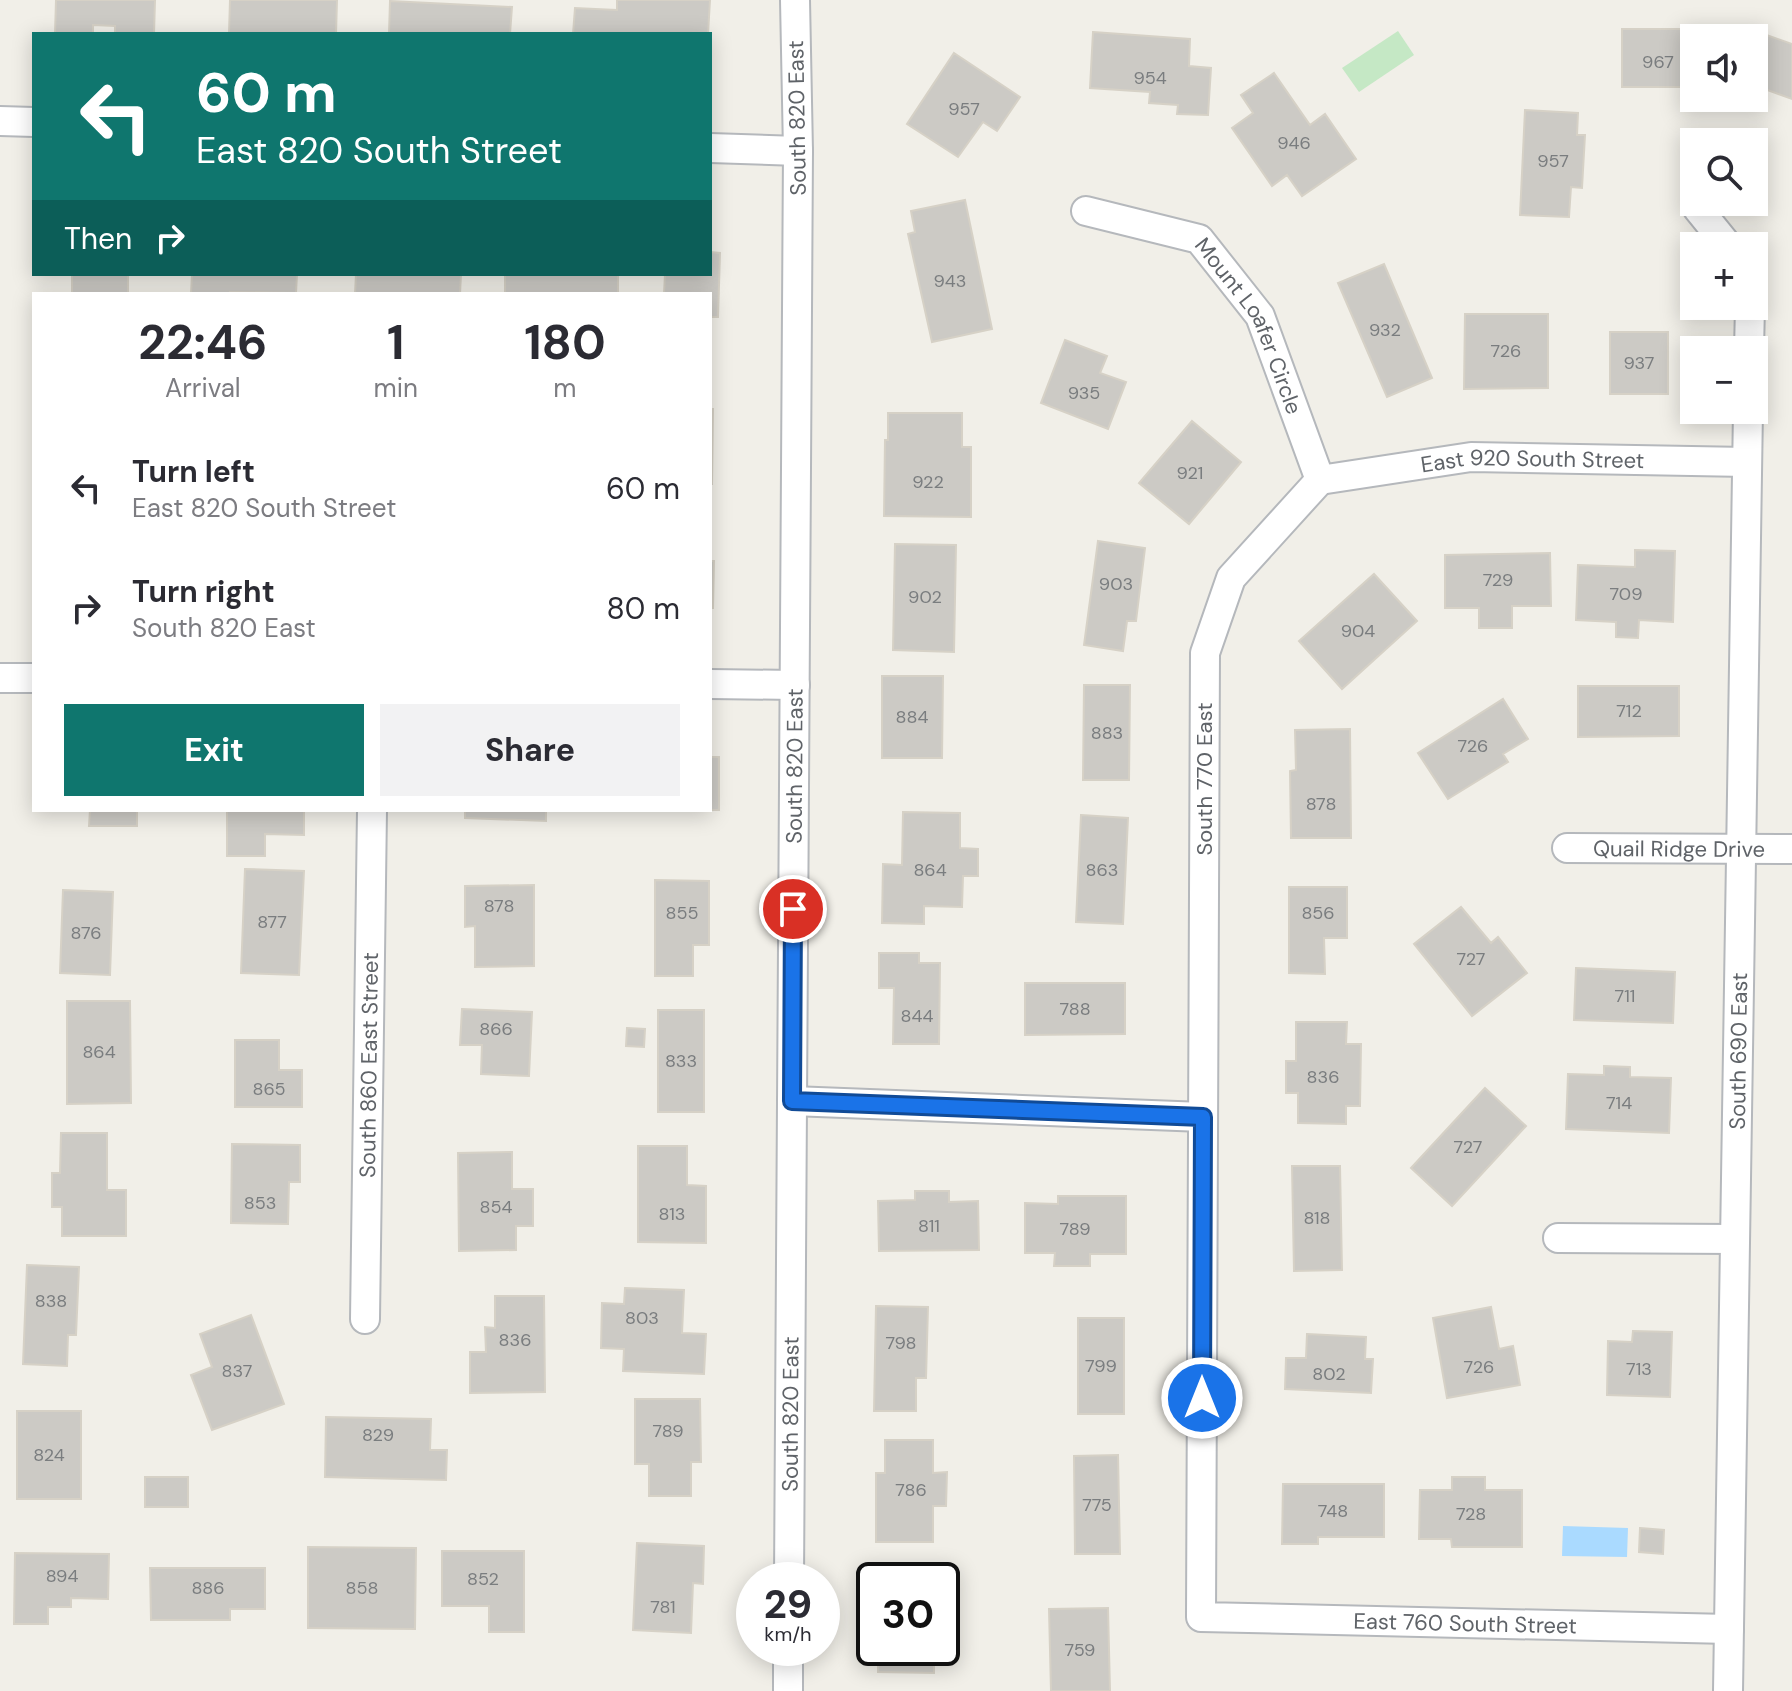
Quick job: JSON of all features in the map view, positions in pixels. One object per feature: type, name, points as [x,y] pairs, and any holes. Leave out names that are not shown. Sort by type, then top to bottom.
[{"type":"street","name":"South 820 East","points":[[789,1562],[798,151],[795,0]]},
{"type":"street","points":[[0,121],[32,122]]},
{"type":"street","points":[[712,148],[798,151]]},
{"type":"street","name":"Mount Loafer Circle","points":[[1086,211],[1199,239],[1260,316],[1320,480]]},
{"type":"street","points":[[1704,216],[1717,232]]},
{"type":"street","name":"South 690 East","points":[[1728,1691],[1748,424]]},
{"type":"street","name":"East 920 South Street","points":[[1320,480],[1471,457],[1747,462]]},
{"type":"street","name":"South 770 East","points":[[1201,1617],[1205,653],[1231,578],[1320,480]]},
{"type":"street","points":[[0,678],[32,678]]},
{"type":"street","points":[[712,684],[795,685]]},
{"type":"street","name":"South 860 East Street","points":[[365,1319],[372,812]]},
{"type":"street","name":"Quail Ridge Drive","points":[[1567,848],[1792,849]]},
{"type":"street","points":[[792,1101],[1203,1117]]},
{"type":"street","points":[[1558,1238],[1735,1239]]},
{"type":"street","name":"East 760 South Street","points":[[1201,1617],[1729,1629]]},
{"type":"street","points":[[788,1666],[788,1691]]},
{"type":"green space","points":[[1398,31],[1414,55],[1359,92],[1342,68]]},
{"type":"water","points":[[1563,1526],[1628,1528],[1627,1557],[1562,1556]]},
{"type":"building","points":[[56,0],[155,0],[154,32],[115,32],[115,26],[93,25],[93,32],[55,32]]},
{"type":"building","points":[[230,0],[337,0],[336,32],[229,32]]},
{"type":"building","points":[[617,0],[710,0],[708,32],[573,32],[575,8],[617,10]]},
{"type":"building","points":[[390,1],[512,7],[510,32],[389,32]]},
{"type":"building","points":[[1622,29],[1680,29],[1680,87],[1622,87]]},
{"type":"building","points":[[1093,32],[1190,39],[1189,66],[1211,68],[1208,115],[1177,114],[1178,105],[1149,103],[1150,92],[1090,88]]},
{"type":"building","points":[[1768,36],[1792,44],[1792,99],[1768,90]]},
{"type":"building","points":[[954,53],[1020,97],[997,131],[983,122],[958,157],[907,124]]},
{"type":"building","points":[[1274,73],[1310,125],[1325,114],[1356,159],[1302,196],[1287,175],[1272,186],[1232,128],[1253,113],[1241,95]]},
{"type":"building","points":[[1525,110],[1578,113],[1577,135],[1585,135],[1582,188],[1571,187],[1569,217],[1520,215]]},
{"type":"building","points":[[965,200],[992,329],[932,342],[908,234],[915,232],[911,211]]},
{"type":"building","points":[[712,252],[720,253],[718,317],[712,317],[712,292],[664,292],[665,276],[712,276]]},
{"type":"building","points":[[1384,264],[1432,378],[1387,397],[1338,283]]},
{"type":"building","points":[[72,276],[128,276],[128,292],[72,292]]},
{"type":"building","points":[[192,276],[297,276],[296,292],[191,292]]},
{"type":"building","points":[[356,276],[461,276],[460,292],[355,292]]},
{"type":"building","points":[[505,276],[618,276],[618,292],[505,292]]},
{"type":"building","points":[[1465,314],[1548,314],[1548,388],[1464,389]]},
{"type":"building","points":[[1610,332],[1668,332],[1668,394],[1610,394]]},
{"type":"building","points":[[1065,340],[1107,356],[1100,373],[1126,382],[1108,429],[1041,403]]},
{"type":"building","points":[[888,413],[962,413],[962,447],[971,447],[971,517],[884,516]]},
{"type":"building","points":[[1192,421],[1241,462],[1189,524],[1139,483]]},
{"type":"building","points":[[1098,541],[1145,548],[1136,621],[1127,621],[1123,651],[1084,645]]},
{"type":"building","points":[[895,544],[956,545],[954,652],[893,650]]},
{"type":"building","points":[[1635,550],[1675,551],[1673,622],[1639,620],[1638,638],[1616,637],[1616,622],[1576,620],[1578,565],[1635,567]]},
{"type":"building","points":[[1550,553],[1551,606],[1512,606],[1512,628],[1479,628],[1479,608],[1445,608],[1445,555]]},
{"type":"building","points":[[712,561],[714,561],[713,608]]},
{"type":"building","points":[[1374,574],[1417,621],[1342,689],[1299,641]]},
{"type":"building","points":[[882,676],[943,676],[942,758],[882,758]]},
{"type":"building","points":[[1084,685],[1130,685],[1129,780],[1083,780]]},
{"type":"building","points":[[1578,686],[1679,686],[1679,736],[1578,737]]},
{"type":"building","points":[[1503,699],[1528,739],[1503,754],[1508,762],[1448,799],[1418,753]]},
{"type":"building","points":[[1350,729],[1351,838],[1291,838],[1290,771],[1296,770],[1295,730]]},
{"type":"building","points":[[712,757],[719,757],[719,810],[712,810]]},
{"type":"building","points":[[90,812],[137,812],[137,826],[89,826]]},
{"type":"building","points":[[227,812],[304,812],[304,835],[265,834],[265,856],[227,856]]},
{"type":"building","points":[[465,812],[546,812],[546,821],[465,818]]},
{"type":"building","points":[[903,812],[960,813],[960,848],[978,849],[978,876],[963,876],[962,907],[924,906],[924,924],[882,923],[883,864],[902,865]]},
{"type":"building","points":[[1081,815],[1128,818],[1123,924],[1076,922]]},
{"type":"building","points":[[245,869],[304,871],[299,975],[241,973]]},
{"type":"building","points":[[655,880],[709,881],[709,945],[693,945],[693,976],[655,976]]},
{"type":"building","points":[[534,885],[534,966],[475,967],[475,926],[465,927],[465,886]]},
{"type":"building","points":[[1289,887],[1347,887],[1347,938],[1324,938],[1325,974],[1289,973]]},
{"type":"building","points":[[63,890],[113,892],[110,975],[60,973]]},
{"type":"building","points":[[1461,907],[1491,943],[1498,937],[1527,973],[1472,1016],[1414,944]]},
{"type":"building","points":[[879,953],[919,953],[919,963],[940,963],[939,1044],[893,1044],[894,988],[879,988]]},
{"type":"building","points":[[1576,968],[1675,972],[1673,1023],[1574,1020]]},
{"type":"building","points":[[1025,983],[1125,983],[1125,1034],[1025,1035]]},
{"type":"building","points":[[67,1001],[130,1001],[131,1103],[67,1104]]},
{"type":"building","points":[[462,1009],[532,1012],[529,1076],[481,1074],[482,1045],[460,1045]]},
{"type":"building","points":[[658,1010],[704,1010],[704,1112],[658,1112]]},
{"type":"building","points":[[1296,1022],[1347,1022],[1346,1044],[1361,1044],[1360,1106],[1346,1106],[1346,1124],[1298,1123],[1298,1093],[1286,1093],[1286,1061],[1296,1061]]},
{"type":"building","points":[[627,1028],[645,1029],[644,1047],[626,1046]]},
{"type":"building","points":[[235,1040],[279,1040],[279,1070],[302,1070],[302,1107],[235,1107]]},
{"type":"building","points":[[1604,1066],[1630,1067],[1630,1077],[1671,1078],[1669,1133],[1566,1129],[1568,1074],[1604,1075]]},
{"type":"building","points":[[1485,1088],[1526,1126],[1452,1206],[1411,1168]]},
{"type":"building","points":[[61,1133],[107,1133],[107,1190],[126,1190],[126,1236],[62,1236],[62,1207],[52,1207],[52,1173],[60,1173]]},
{"type":"building","points":[[232,1144],[300,1145],[300,1182],[289,1182],[288,1224],[231,1223]]},
{"type":"building","points":[[638,1146],[687,1146],[687,1185],[706,1186],[706,1243],[638,1242]]},
{"type":"building","points":[[512,1152],[512,1189],[533,1189],[533,1226],[516,1226],[516,1250],[459,1251],[458,1153]]},
{"type":"building","points":[[1292,1166],[1340,1166],[1342,1270],[1294,1271]]},
{"type":"building","points":[[915,1191],[949,1191],[949,1202],[978,1201],[979,1250],[879,1251],[878,1201],[915,1200]]},
{"type":"building","points":[[1058,1196],[1126,1196],[1126,1254],[1090,1254],[1090,1266],[1054,1266],[1055,1253],[1025,1253],[1025,1203],[1058,1204]]},
{"type":"building","points":[[27,1265],[79,1267],[76,1335],[68,1335],[67,1366],[23,1364]]},
{"type":"building","points":[[625,1288],[684,1290],[682,1333],[706,1334],[704,1374],[623,1371],[624,1349],[601,1348],[602,1303],[624,1304]]},
{"type":"building","points":[[495,1296],[544,1296],[545,1392],[470,1393],[470,1352],[486,1352],[485,1327],[495,1328]]},
{"type":"building","points":[[876,1306],[928,1307],[926,1378],[916,1378],[916,1411],[874,1411]]},
{"type":"building","points":[[1491,1307],[1499,1349],[1513,1346],[1520,1385],[1447,1398],[1433,1318]]},
{"type":"building","points":[[251,1315],[284,1404],[212,1430],[191,1375],[212,1367],[200,1334]]},
{"type":"building","points":[[1078,1318],[1124,1318],[1124,1414],[1078,1414]]},
{"type":"building","points":[[1633,1331],[1672,1332],[1670,1397],[1607,1395],[1608,1341],[1632,1342]]},
{"type":"building","points":[[1307,1334],[1366,1337],[1365,1359],[1373,1359],[1371,1393],[1285,1389],[1286,1358],[1306,1358]]},
{"type":"building","points":[[635,1399],[700,1399],[701,1462],[691,1462],[691,1496],[649,1496],[649,1464],[635,1464]]},
{"type":"building","points":[[17,1411],[81,1411],[81,1499],[17,1499]]},
{"type":"building","points":[[326,1417],[431,1419],[430,1450],[447,1450],[446,1480],[325,1477]]},
{"type":"building","points":[[885,1440],[933,1440],[933,1473],[947,1472],[946,1506],[933,1506],[933,1542],[876,1542],[876,1473],[885,1473]]},
{"type":"building","points":[[1118,1455],[1120,1554],[1075,1554],[1074,1456]]},
{"type":"building","points":[[145,1477],[188,1477],[188,1507],[145,1507]]},
{"type":"building","points":[[1452,1477],[1485,1477],[1485,1490],[1522,1490],[1522,1547],[1452,1547],[1451,1539],[1419,1539],[1420,1490],[1452,1490]]},
{"type":"building","points":[[1283,1484],[1384,1484],[1384,1537],[1318,1537],[1318,1544],[1282,1544]]},
{"type":"building","points":[[1640,1528],[1664,1530],[1663,1554],[1639,1552]]},
{"type":"building","points":[[637,1543],[704,1546],[703,1584],[693,1583],[691,1633],[633,1630]]},
{"type":"building","points":[[308,1547],[416,1548],[415,1629],[308,1628]]},
{"type":"building","points":[[442,1551],[524,1551],[524,1632],[489,1632],[489,1606],[442,1606]]},
{"type":"building","points":[[15,1553],[109,1554],[108,1599],[71,1598],[71,1607],[48,1607],[48,1624],[14,1624]]},
{"type":"building","points":[[150,1568],[265,1568],[265,1609],[230,1609],[230,1620],[151,1620]]},
{"type":"building","points":[[1108,1608],[1110,1691],[1051,1691],[1049,1609]]},
{"type":"building","points":[[878,1666],[934,1666],[934,1673],[878,1672]]},
{"type":"route","points":[[793,909],[792,1101],[1203,1117],[1202,1398]]}]
